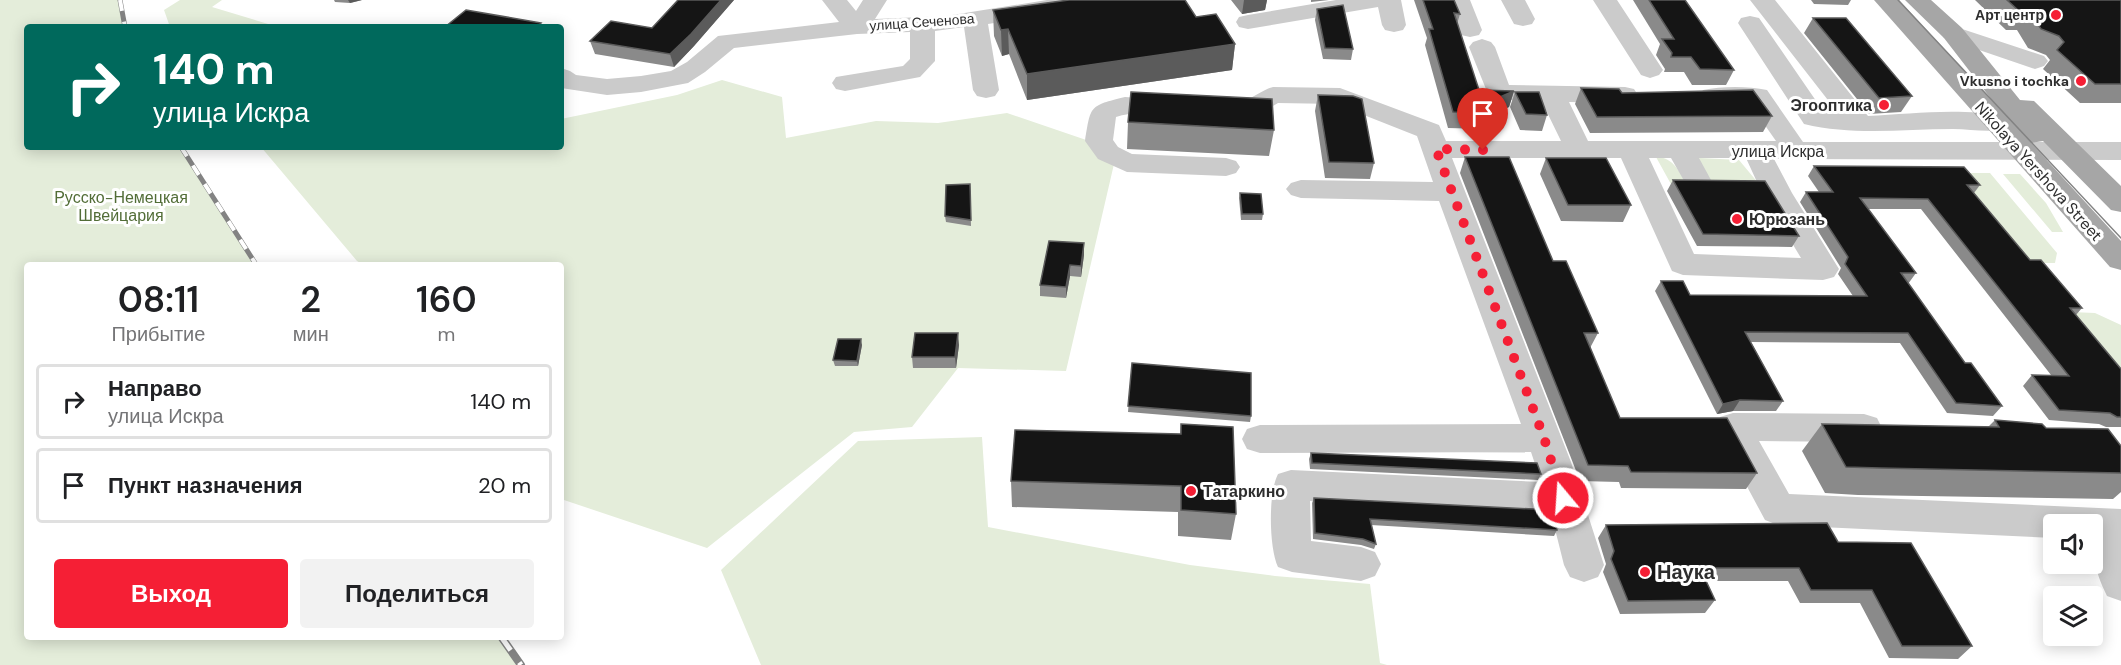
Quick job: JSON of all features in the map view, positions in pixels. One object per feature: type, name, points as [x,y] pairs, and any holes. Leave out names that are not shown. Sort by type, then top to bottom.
[{"type":"main road","name":"Nikolaya Yershova Street","points":[[1886,0],[1995,123],[2045,152],[2121,203]]},
{"type":"main road","points":[[1886,0],[1944,51],[2021,131],[2121,226]]},
{"type":"main road","points":[[1917,0],[1953,33]]},
{"type":"main road","name":"Nikolaya Yershova Street","points":[[1923,0],[1953,33],[2045,152],[2121,260]]},
{"type":"street","points":[[838,13],[875,0]]},
{"type":"street","name":"улица Сеченова","points":[[564,79],[568,82],[607,87],[680,77],[727,41],[838,13],[922,24],[975,19],[1093,0]]},
{"type":"street","points":[[1248,22],[1379,0]]},
{"type":"street","points":[[1389,0],[1394,25]]},
{"type":"street","points":[[1458,0],[1499,93],[1551,94],[1647,83],[1605,0]]},
{"type":"street","points":[[1762,0],[1779,22],[1750,23],[1814,118],[1861,124],[1953,121],[1995,123]]},
{"type":"street","points":[[975,19],[986,90]]},
{"type":"street","points":[[845,83],[911,72],[922,61],[922,24]]},
{"type":"street","points":[[1953,33],[2035,61]]},
{"type":"street","points":[[1551,94],[1606,156],[1683,264],[1823,269],[1777,193],[1756,151]]},
{"type":"street","points":[[1226,167],[1127,163],[1108,153],[1099,141],[1103,112],[1125,105],[1248,109],[1273,95],[1340,96],[1429,131],[1544,438],[1568,508],[1584,566]]},
{"type":"street","points":[[1690,96],[1758,96],[1796,151]]},
{"type":"street","name":"улица Искра","points":[[1436,149],[1606,156],[1681,151],[1796,151],[1836,162],[2045,152],[2121,151]]},
{"type":"street","points":[[1681,151],[1697,180]]},
{"type":"street","points":[[1301,189],[1452,192]]},
{"type":"street","points":[[1894,428],[1733,427],[1778,509],[2111,525],[2121,584]]},
{"type":"street","points":[[1260,439],[1544,438]]},
{"type":"street","points":[[1361,564],[1292,555],[1291,485],[1568,508]]},
{"type":"green space","name":"Русско-Немецкая Швейцария","points":[[0,0],[120,0],[124,24],[24,24],[24,150],[183,150],[255,262],[24,262],[24,640],[503,640],[521,665],[0,665]]},
{"type":"green space","points":[[180,0],[222,0],[212,7],[268,24],[169,24],[164,10]]},
{"type":"green space","points":[[722,80],[782,97],[786,138],[876,121],[938,123],[1007,113],[1095,143],[1114,164],[1066,371],[958,368],[912,427],[854,432],[707,548],[564,500],[564,262],[359,262],[264,150],[564,150],[564,118],[677,95]]},
{"type":"green space","points":[[1656,157],[1672,163],[1688,187],[1672,186]]},
{"type":"green space","points":[[1697,159],[1739,160],[1764,190],[1707,189]]},
{"type":"green space","points":[[1957,173],[1990,173],[2057,253],[2055,263],[2030,263]]},
{"type":"green space","points":[[2003,174],[2020,174],[2046,203],[2063,232],[2052,232]]},
{"type":"green space","points":[[2071,312],[2095,313],[2121,325],[2121,374]]},
{"type":"green space","points":[[982,437],[988,527],[1190,565],[1275,576],[1370,584],[1380,663],[1387,665],[761,665],[721,570],[858,441]]},
{"type":"building","points":[[678,0],[721,0],[670,54],[590,41],[611,21],[652,28]]},
{"type":"building","points":[[1069,0],[1185,0],[1196,17],[1216,14],[1235,44],[1027,74],[1008,29],[1001,30],[993,10]]},
{"type":"building","points":[[1423,0],[1454,0],[1460,14],[1454,13],[1479,90],[1514,91],[1486,103],[1490,113],[1453,112],[1429,29],[1433,29]]},
{"type":"building","points":[[1649,0],[1685,0],[1734,70],[1700,69],[1691,57],[1671,57],[1672,53],[1662,39],[1674,39]]},
{"type":"building","points":[[2007,0],[2121,0],[2121,84],[2095,84],[2057,50],[2064,42],[2059,36],[2041,29],[2029,11],[2019,11]]},
{"type":"building","points":[[1343,5],[1353,49],[1325,48],[1317,9]]},
{"type":"building","points":[[466,10],[541,23],[540,24],[449,24]]},
{"type":"building","points":[[1813,18],[1846,18],[1912,96],[1879,98]]},
{"type":"building","points":[[1581,88],[1619,89],[1622,93],[1753,90],[1772,116],[1597,117]]},
{"type":"building","points":[[1131,92],[1272,99],[1274,130],[1128,122]]},
{"type":"building","points":[[1515,92],[1539,92],[1547,115],[1526,114]]},
{"type":"building","points":[[1318,95],[1353,96],[1362,99],[1374,163],[1329,162]]},
{"type":"building","points":[[1465,157],[1509,157],[1553,261],[1566,261],[1598,333],[1584,333],[1620,418],[1727,418],[1757,473],[1631,472],[1628,466],[1588,465]]},
{"type":"building","points":[[1546,158],[1606,158],[1631,205],[1568,205]]},
{"type":"building","points":[[1814,166],[1964,167],[1980,185],[1967,185],[2030,260],[2041,260],[2082,308],[2070,308],[2121,369],[2121,417],[2110,413],[2059,410],[2032,375],[2069,376],[1928,199],[1860,198],[1916,273],[1901,273],[1965,363],[1971,363],[2002,406],[1956,403],[1908,333],[1745,332],[1783,401],[1740,400],[1723,404],[1661,281],[1683,281],[1690,295],[1867,296],[1845,264],[1848,257],[1806,192],[1833,192]]},
{"type":"building","points":[[1673,180],[1765,181],[1799,236],[1703,234]]},
{"type":"building","points":[[970,184],[971,220],[945,216],[946,185]]},
{"type":"building","points":[[1240,193],[1261,194],[1263,214],[1242,214]]},
{"type":"building","points":[[1049,241],[1084,243],[1081,266],[1070,265],[1066,287],[1040,285]]},
{"type":"building","points":[[915,333],[958,333],[955,357],[912,357]]},
{"type":"building","points":[[838,339],[861,339],[857,361],[833,360]]},
{"type":"building","points":[[1132,363],[1251,373],[1251,416],[1128,406]]},
{"type":"building","points":[[1995,420],[2042,424],[2046,428],[2108,429],[2121,446],[2121,473],[1846,467],[1822,424],[1999,427]]},
{"type":"building","points":[[1181,424],[1233,427],[1236,514],[1181,510],[1181,486],[1011,481],[1015,430],[1181,434]]},
{"type":"building","points":[[1311,453],[1537,463],[1541,474],[1312,463]]},
{"type":"building","points":[[1314,498],[1552,510],[1557,530],[1370,519],[1376,544],[1363,539],[1315,533]]},
{"type":"building","points":[[1827,523],[1838,542],[1911,543],[1972,646],[1902,646],[1872,590],[1811,590],[1799,568],[1700,568],[1715,600],[1628,601],[1611,559],[1614,551],[1606,525]]},
{"type":"tram line","points":[[1898,0],[2121,238]]},
{"type":"railway","points":[[120,0],[124,24]]},
{"type":"railway","points":[[183,150],[254,262]]},
{"type":"railway","points":[[503,640],[521,665]]},
{"type":"place","name":"Арт центр","points":[[2056,15]]},
{"type":"place","name":"Vkusno i tochka","points":[[2081,81]]},
{"type":"place","name":"Эгооптика","points":[[1884,105]]},
{"type":"place","name":"Юрюзань","points":[[1737,219]]},
{"type":"place","name":"Татаркино","points":[[1191,491]]},
{"type":"place","name":"Наука","points":[[1645,572]]},
{"type":"route","points":[[1483,150],[1436,149],[1544,438],[1563,498]]}]
